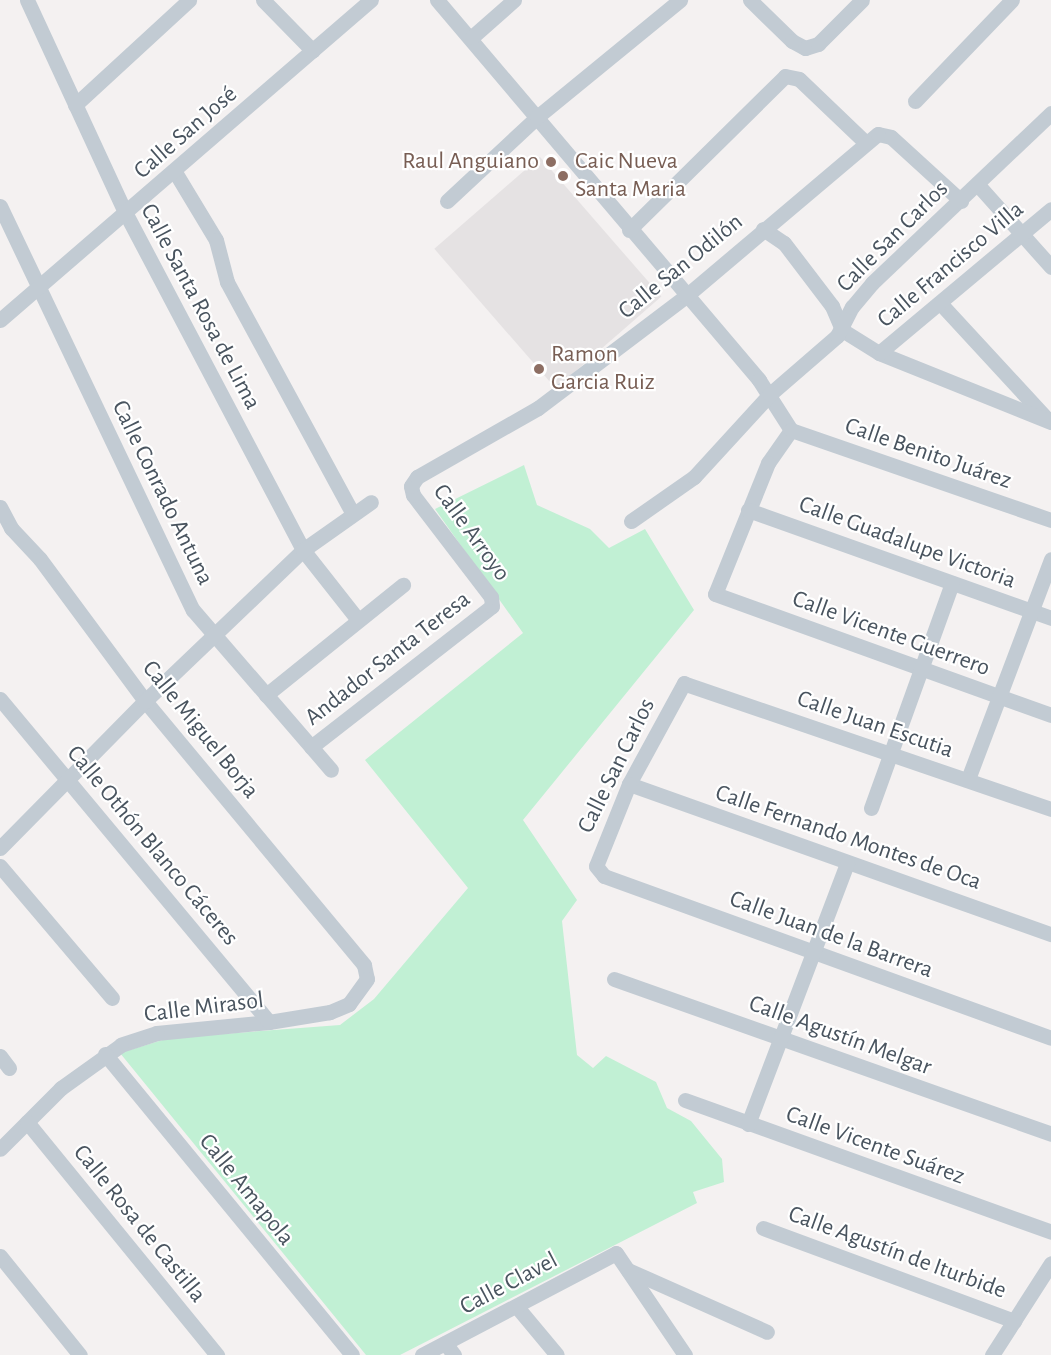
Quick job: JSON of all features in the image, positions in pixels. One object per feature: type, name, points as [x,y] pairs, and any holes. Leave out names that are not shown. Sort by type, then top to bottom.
[{"type":"street","name":"Calle Santa Rosa de Lima","points":[[27,0],[126,214],[303,550],[358,620]]},
{"type":"street","points":[[75,105],[189,0]]},
{"type":"street","points":[[263,0],[313,51]]},
{"type":"street","name":"Calle San José","points":[[0,320],[176,172],[371,0]]},
{"type":"street","points":[[437,0],[472,37],[629,230],[770,394],[789,427],[768,463],[748,510]]},
{"type":"street","points":[[472,37],[514,0]]},
{"type":"street","points":[[447,201],[537,117],[680,0]]},
{"type":"street","points":[[750,0],[792,41],[805,48],[818,44],[862,0]]},
{"type":"street","points":[[915,101],[1012,0]]},
{"type":"street","points":[[629,230],[781,79],[789,75],[799,80],[865,142]]},
{"type":"street","name":"Calle San Carlos","points":[[631,521],[694,477],[770,394],[842,330],[858,298],[978,186],[1051,113]]},
{"type":"street","name":"Calle San Odilón","points":[[411,486],[417,477],[538,408],[686,296],[865,142],[883,132],[961,201]]},
{"type":"street","points":[[176,172],[216,240],[227,282],[352,512]]},
{"type":"street","points":[[978,186],[1051,267]]},
{"type":"street","name":"Calle Conrado Antuna","points":[[0,206],[193,610],[331,770]]},
{"type":"street","name":"Calle Francisco Villa","points":[[879,353],[1051,209]]},
{"type":"street","points":[[763,229],[783,243],[819,288],[832,306],[842,330],[879,353],[1049,421]]},
{"type":"street","points":[[940,303],[1049,421]]},
{"type":"street","name":"Calle Benito Juárez","points":[[789,427],[1051,520]]},
{"type":"street","name":"Calle Arroyo","points":[[411,486],[413,495],[491,597],[492,606]]},
{"type":"street","points":[[0,848],[145,701],[303,550],[352,512],[371,502]]},
{"type":"street","name":"Calle Miguel Borja","points":[[0,507],[11,528],[40,559],[145,701],[364,965],[367,979]]},
{"type":"street","name":"Calle Guadalupe Victoria","points":[[748,510],[1051,618]]},
{"type":"street","name":"Calle Vicente Guerrero","points":[[748,510],[716,594],[1051,715]]},
{"type":"street","points":[[968,779],[1002,698],[1051,559]]},
{"type":"street","points":[[871,808],[952,583]]},
{"type":"street","points":[[266,695],[403,585]]},
{"type":"street","name":"Andador Santa Teresa","points":[[311,747],[492,606]]},
{"type":"street","name":"Calle San Carlos","points":[[597,871],[596,861],[629,784],[684,683]]},
{"type":"street","name":"Calle Juan Escutia","points":[[684,683],[1051,809]]},
{"type":"street","name":"Calle Othón Blanco Cáceres","points":[[0,699],[269,1022]]},
{"type":"street","name":"Calle Fernando Montes de Oca","points":[[629,784],[1051,934]]},
{"type":"street","points":[[748,1124],[847,863]]},
{"type":"street","points":[[0,866],[112,999]]},
{"type":"street","name":"Calle Juan de la Barrera","points":[[597,871],[812,953],[1051,1038]]},
{"type":"street","name":"Calle Mirasol","points":[[0,1149],[61,1088],[105,1054],[157,1033],[269,1022],[340,1009],[362,991],[367,979]]},
{"type":"street","name":"Calle Agustín Melgar","points":[[614,979],[1051,1134]]},
{"type":"street","name":"Calle Amapola","points":[[105,1054],[352,1355]]},
{"type":"street","name":"Calle Vicente Suárez","points":[[685,1100],[1051,1232]]},
{"type":"street","name":"Calle Rosa de Castilla","points":[[27,1122],[216,1355]]},
{"type":"street","name":"Calle Agustín de Iturbide","points":[[764,1228],[1014,1321]]},
{"type":"street","name":"Calle Clavel","points":[[422,1355],[449,1349],[517,1307],[616,1252],[628,1270]]},
{"type":"street","points":[[0,1256],[80,1355]]},
{"type":"street","points":[[992,1355],[1051,1263]]},
{"type":"street","points":[[628,1270],[767,1332]]},
{"type":"street","points":[[628,1270],[685,1355]]},
{"type":"street","points":[[517,1307],[557,1355]]},
{"type":"shaded area","points":[[540,157],[661,297],[556,388],[434,249]]},
{"type":"green space","points":[[524,465],[537,505],[590,529],[609,548],[645,529],[694,610],[523,820],[577,900],[562,921],[577,1055],[593,1068],[606,1056],[656,1082],[667,1108],[691,1121],[722,1159],[724,1182],[693,1192],[697,1203],[400,1355],[366,1355],[120,1053],[169,1038],[340,1025],[374,999],[468,888],[365,760],[523,633],[435,509]]},
{"type":"place","name":"Raul Anguiano","points":[[551,162]]},
{"type":"place","name":"Caic Nueva Santa Maria","points":[[563,176]]},
{"type":"place","name":"Ramon Garcia Ruiz","points":[[539,369]]}]
